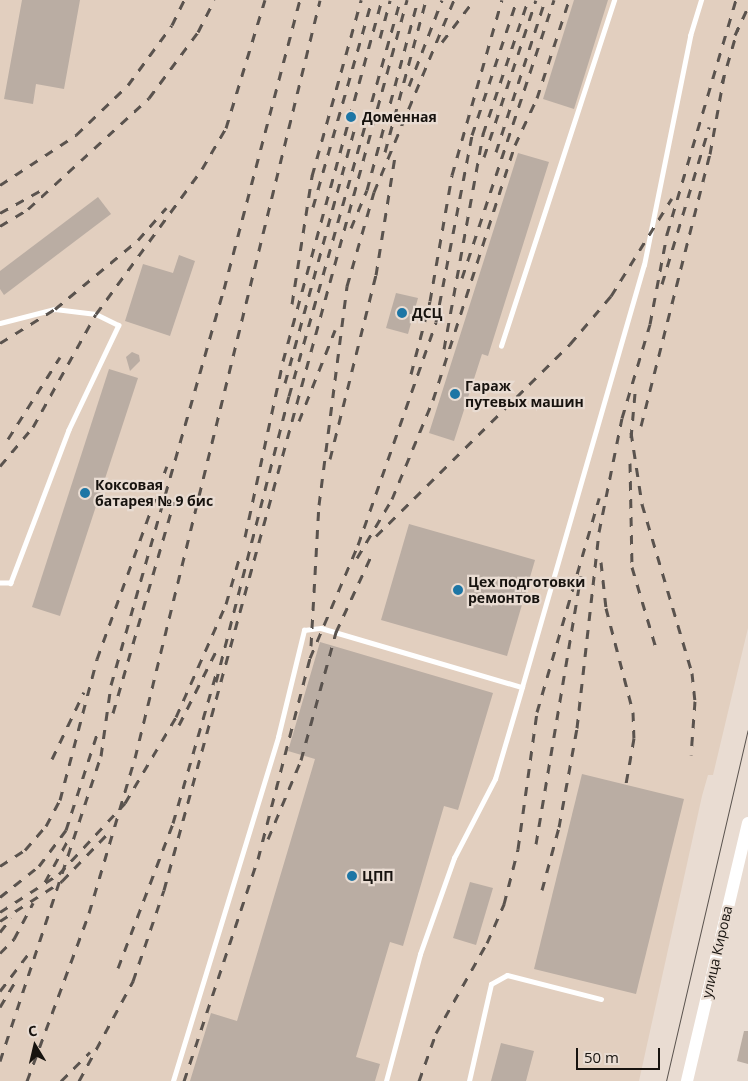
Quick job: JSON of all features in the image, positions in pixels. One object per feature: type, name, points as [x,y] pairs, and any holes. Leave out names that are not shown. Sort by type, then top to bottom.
[{"type":"main road","name":"улица Кирова","points":[[687,1081],[748,823]]},
{"type":"lane","points":[[502,346],[614,0]]},
{"type":"lane","points":[[386,1081],[420,954],[454,858],[495,779],[522,687],[644,265],[690,36],[700,0]]},
{"type":"lane","points":[[0,322],[55,309],[96,314],[119,324],[70,430],[11,584],[0,583]]},
{"type":"lane","points":[[173,1081],[278,738],[304,630],[321,628],[522,687]]},
{"type":"lane","points":[[469,1081],[491,984],[507,975],[601,999]]},
{"type":"shaded area","points":[[0,0],[748,0],[748,628],[713,775],[708,775],[702,796],[639,1081],[0,1081]]},
{"type":"building","points":[[22,0],[80,0],[64,89],[36,84],[33,104],[4,99]]},
{"type":"building","points":[[574,0],[608,0],[574,109],[543,99]]},
{"type":"building","points":[[518,153],[549,162],[488,356],[482,354],[454,441],[429,433]]},
{"type":"building","points":[[98,197],[111,214],[4,295],[0,289],[0,271]]},
{"type":"building","points":[[179,255],[195,261],[170,336],[125,321],[143,264],[173,273]]},
{"type":"building","name":"ДСЦ","points":[[396,293],[418,298],[408,334],[386,328]]},
{"type":"building","points":[[132,352],[139,355],[140,361],[130,371],[126,357]]},
{"type":"building","name":"Коксовая батарея № 9 бис","points":[[109,369],[138,378],[60,616],[32,607]]},
{"type":"building","name":"Цех подготовки ремонтов","points":[[409,524],[535,560],[507,656],[381,620]]},
{"type":"building","name":"ЦПП","points":[[320,642],[493,693],[458,810],[444,806],[403,946],[390,942],[356,1057],[380,1064],[375,1081],[190,1081],[211,1013],[237,1021],[315,759],[288,751]]},
{"type":"building","points":[[582,774],[684,799],[636,994],[534,969]]},
{"type":"building","points":[[470,882],[493,888],[476,945],[453,938]]},
{"type":"building","points":[[744,1031],[748,1031],[748,1064],[737,1061]]},
{"type":"building","points":[[501,1043],[534,1051],[526,1081],[491,1081]]},
{"type":"tram line","points":[[666,1081],[748,730]]},
{"type":"railway","points":[[0,185],[76,135],[128,85],[172,25],[184,0]]},
{"type":"railway","points":[[0,226],[28,209],[149,98],[198,32],[214,0]]},
{"type":"railway","points":[[0,466],[33,427],[96,314],[202,169],[226,128],[265,0]]},
{"type":"railway","points":[[0,1061],[101,756],[111,685],[224,289],[300,0]]},
{"type":"railway","points":[[27,1081],[89,913],[135,758],[320,0]]},
{"type":"railway","points":[[292,304],[312,176],[361,0]]},
{"type":"railway","points":[[313,207],[372,0]]},
{"type":"railway","points":[[245,537],[283,361],[382,0]]},
{"type":"railway","points":[[380,38],[390,0]]},
{"type":"railway","points":[[216,682],[289,396],[400,0]]},
{"type":"railway","points":[[79,1081],[133,981],[164,890],[407,0]]},
{"type":"railway","points":[[351,228],[367,190],[418,0]]},
{"type":"railway","points":[[385,152],[426,0]]},
{"type":"railway","points":[[409,86],[442,0]]},
{"type":"railway","points":[[311,646],[319,505],[347,286],[374,192],[454,0]]},
{"type":"railway","points":[[442,42],[474,0]]},
{"type":"railway","points":[[411,374],[430,301],[452,175],[502,0]]},
{"type":"railway","points":[[184,1081],[258,859],[310,658],[358,545],[436,322],[472,135],[517,0]]},
{"type":"railway","points":[[444,349],[483,134],[528,0]]},
{"type":"railway","points":[[484,157],[536,0]]},
{"type":"railway","points":[[496,152],[545,0]]},
{"type":"railway","points":[[462,278],[554,0]]},
{"type":"railway","points":[[357,558],[392,499],[433,400],[515,145],[537,98],[569,0]]},
{"type":"railway","points":[[542,890],[559,827],[577,728],[599,532],[622,418],[650,324],[667,234],[736,0]]},
{"type":"railway","points":[[735,35],[748,7]]},
{"type":"railway","points":[[722,83],[738,28]]},
{"type":"railway","points":[[641,426],[710,154],[724,76]]},
{"type":"railway","points":[[285,383],[355,127]]},
{"type":"railway","points":[[662,284],[709,127]]},
{"type":"railway","points":[[330,459],[376,275],[395,157]]},
{"type":"railway","points":[[0,213],[45,188]]},
{"type":"railway","points":[[376,536],[570,344],[611,296],[672,198]]},
{"type":"railway","points":[[0,343],[55,309],[138,240],[166,208]]},
{"type":"railway","points":[[299,421],[335,330]]},
{"type":"railway","points":[[8,439],[60,357]]},
{"type":"railway","points":[[631,438],[635,393]]},
{"type":"railway","points":[[631,432],[642,504],[692,673],[695,701],[691,755]]},
{"type":"railway","points":[[630,463],[632,567],[656,648]]},
{"type":"railway","points":[[0,866],[25,850],[46,826],[60,800],[97,659],[167,466]]},
{"type":"railway","points":[[419,1081],[436,1033],[487,943],[504,904],[518,849],[537,712],[599,498]]},
{"type":"railway","points":[[113,713],[174,502]]},
{"type":"railway","points":[[268,839],[301,760],[336,632],[372,554]]},
{"type":"railway","points":[[0,912],[59,874],[125,803],[176,717],[226,604],[239,559]]},
{"type":"railway","points":[[601,562],[606,608],[633,712],[634,738],[626,784]]},
{"type":"railway","points":[[536,844],[581,576]]},
{"type":"railway","points":[[179,725],[218,647]]},
{"type":"railway","points":[[118,968],[173,823],[216,674]]},
{"type":"railway","points":[[52,759],[84,692]]},
{"type":"railway","points":[[0,897],[39,866],[66,830],[99,728]]},
{"type":"railway","points":[[0,921],[62,881],[111,830]]},
{"type":"railway","points":[[45,882],[68,840]]},
{"type":"railway","points":[[0,953],[14,939],[33,903]]},
{"type":"railway","points":[[0,932],[11,918]]},
{"type":"railway","points":[[0,991],[29,953]]},
{"type":"railway","points":[[0,1007],[18,977]]},
{"type":"railway","points":[[61,1081],[90,1052]]},
{"type":"place","name":"Доменная","points":[[351,117]]},
{"type":"place","name":"ДСЦ","points":[[402,313]]},
{"type":"place","name":"Гараж путевых машин","points":[[455,394]]},
{"type":"place","name":"Коксовая батарея № 9 бис","points":[[85,493]]},
{"type":"place","name":"Цех подготовки ремонтов","points":[[458,590]]},
{"type":"place","name":"ЦПП","points":[[352,876]]}]
